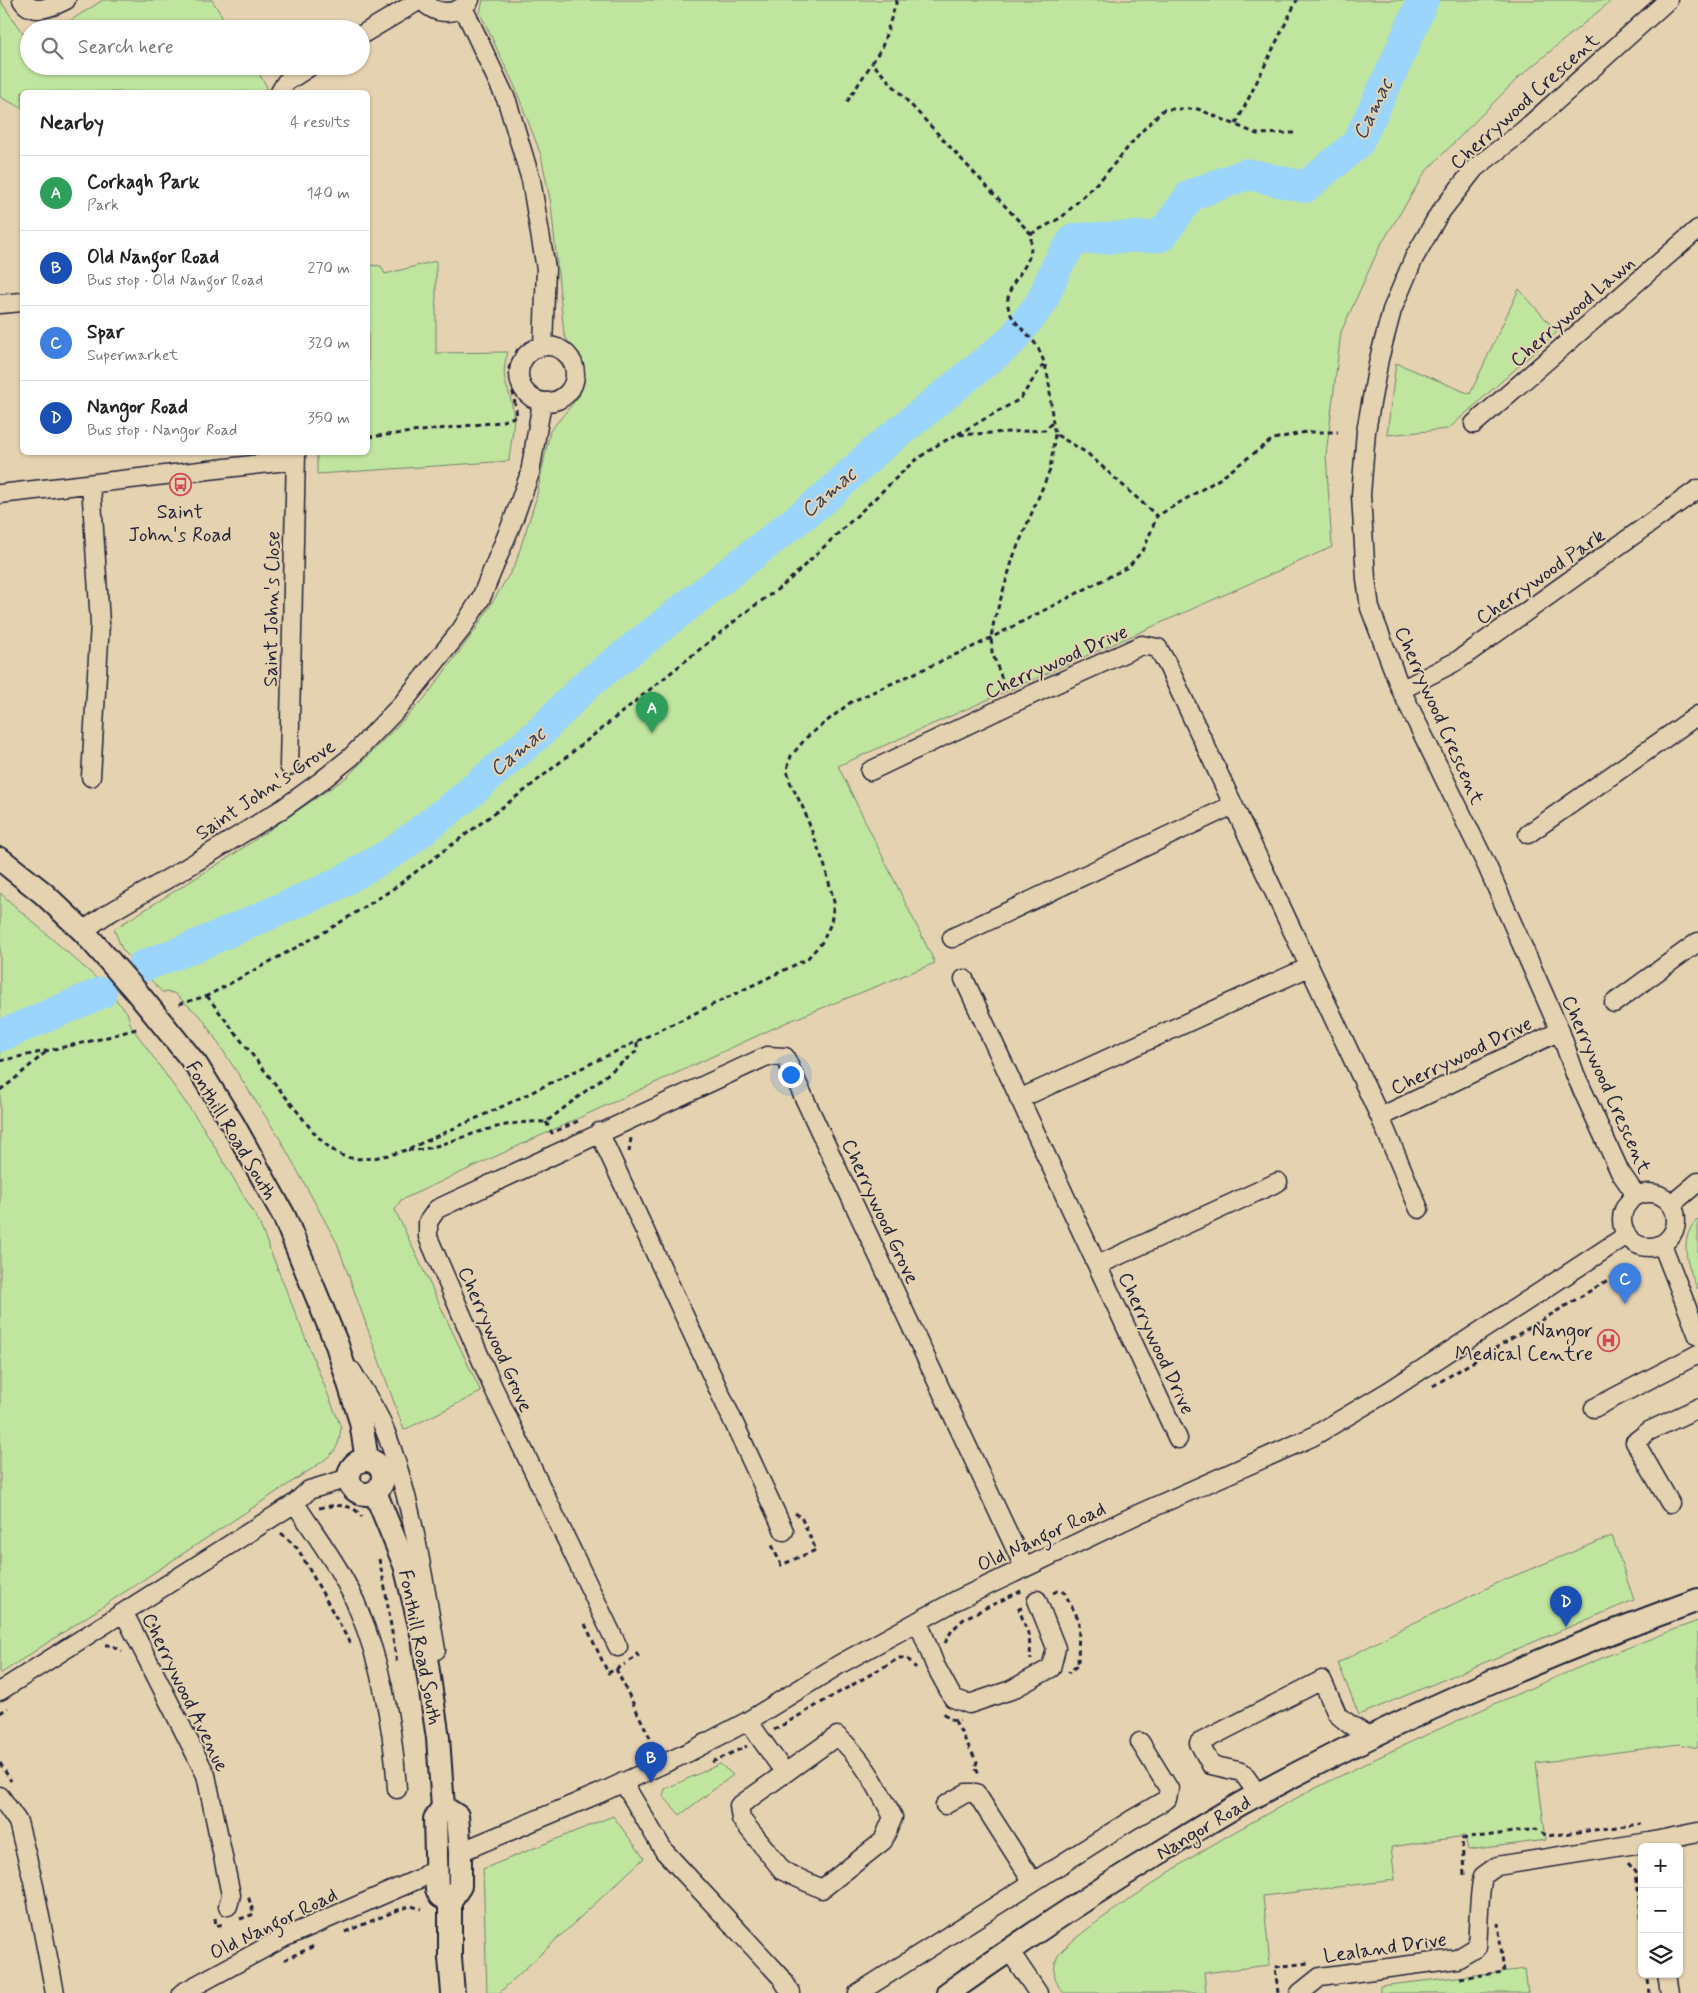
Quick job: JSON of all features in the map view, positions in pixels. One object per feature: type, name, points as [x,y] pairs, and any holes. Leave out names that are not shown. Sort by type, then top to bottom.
[{"type":"main road","name":"Fonthill Road South","points":[[0,859],[43,893],[83,931],[135,990],[197,1066],[233,1124],[284,1216],[337,1345],[361,1422],[366,1460]]},
{"type":"main road","points":[[366,1460],[376,1463],[383,1472],[383,1482],[375,1492],[366,1494],[358,1492],[352,1487],[349,1478],[354,1464],[366,1460]]},
{"type":"main road","name":"Fonthill Road South","points":[[375,1492],[406,1564],[423,1638],[438,1738],[443,1807],[435,1819],[438,1892],[440,1896],[450,1901]]},
{"type":"main road","name":"Nangor Road","points":[[948,1993],[1101,1888],[1258,1794],[1370,1737],[1507,1676],[1613,1631],[1698,1600]]},
{"type":"main road","points":[[443,1807],[457,1816],[460,1852],[460,1886],[450,1901],[450,1958],[453,1993]]},
{"type":"main road","points":[[446,1993],[450,1958]]},
{"type":"main road","points":[[450,1958],[464,1993]]},
{"type":"street","points":[[22,0],[25,5],[33,10],[47,8],[66,0]]},
{"type":"street","points":[[370,30],[421,0],[436,11],[445,13],[455,12],[467,4],[507,101],[531,180],[546,269],[543,346]]},
{"type":"street","name":"Cherrywood Crescent","points":[[1636,1195],[1620,1172],[1575,1074],[1560,1031],[1487,866],[1401,690],[1370,608],[1366,579],[1361,495],[1366,431],[1379,359],[1392,310],[1414,258],[1439,214],[1475,168],[1523,131],[1668,0]]},
{"type":"street","points":[[281,90],[286,82],[297,75]]},
{"type":"street","name":"Cherrywood Lawn","points":[[1474,424],[1698,229]]},
{"type":"street","points":[[0,304],[20,302]]},
{"type":"street","points":[[543,346],[557,347],[565,352],[575,368],[573,386],[568,394],[560,399],[542,402],[526,394],[521,386],[519,369],[522,360],[534,348],[543,346]]},
{"type":"street","name":"Saint John's Grove","points":[[83,931],[104,916],[282,809],[351,757],[402,704],[461,630],[480,598],[514,518],[530,473],[542,402]]},
{"type":"street","points":[[0,494],[91,484],[296,456]]},
{"type":"street","name":"Saint John's Close","points":[[288,766],[296,456]]},
{"type":"street","points":[[91,484],[100,623],[91,778]]},
{"type":"street","name":"Cherrywood Park","points":[[1401,690],[1457,661],[1698,489]]},
{"type":"street","name":"Cherrywood Drive","points":[[870,771],[1012,703],[1142,645],[1158,648],[1380,1117],[1419,1209]]},
{"type":"street","points":[[1528,834],[1698,715]]},
{"type":"street","points":[[952,938],[1233,805]]},
{"type":"street","points":[[1614,1004],[1698,942]]},
{"type":"street","points":[[1019,1099],[1309,966]]},
{"type":"street","name":"Cherrywood Drive","points":[[964,979],[1178,1438]]},
{"type":"street","name":"Cherrywood Drive","points":[[1380,1117],[1560,1031]]},
{"type":"street","name":"Cherrywood Grove","points":[[626,1647],[493,1387],[428,1238],[428,1222],[437,1209],[599,1132],[767,1056],[786,1057],[1024,1567]]},
{"type":"street","points":[[599,1132],[784,1531]]},
{"type":"street","name":"Cherrywood Drive","points":[[1098,1265],[1278,1182]]},
{"type":"street","points":[[1672,1204],[1698,1182]]},
{"type":"street","points":[[1653,1193],[1661,1195],[1672,1204],[1676,1215],[1676,1224],[1668,1239],[1662,1244],[1644,1246],[1636,1244],[1627,1235],[1622,1224],[1622,1215],[1629,1200],[1636,1195],[1653,1193]]},
{"type":"street","name":"Old Nangor Road","points":[[460,1852],[539,1820],[689,1752],[748,1721],[840,1664],[918,1621],[1024,1567],[1312,1437],[1388,1391],[1627,1235]]},
{"type":"street","points":[[1662,1244],[1698,1336]]},
{"type":"street","points":[[337,1345],[384,1426],[413,1527],[438,1661],[438,1738]]},
{"type":"street","points":[[1594,1408],[1698,1354]]},
{"type":"street","points":[[1670,1503],[1635,1442],[1649,1431],[1698,1408]]},
{"type":"street","name":"Cherrywood Avenue","points":[[0,1691],[294,1503],[309,1490],[349,1478]]},
{"type":"street","points":[[294,1503],[336,1566],[362,1618],[374,1650],[389,1722],[397,1788]]},
{"type":"street","points":[[918,1621],[935,1665],[953,1698],[969,1704],[1010,1690],[1051,1668],[1056,1648],[1032,1595]]},
{"type":"street","name":"Cherrywood Avenue","points":[[124,1613],[206,1775],[231,1895],[226,1915]]},
{"type":"street","points":[[1258,1794],[1242,1772],[1211,1765],[1199,1743],[1322,1680],[1338,1714],[1349,1724],[1370,1737]]},
{"type":"street","points":[[748,1721],[785,1773]]},
{"type":"street","points":[[837,1736],[848,1745],[876,1784],[893,1817],[883,1841],[822,1889],[783,1871],[741,1819],[740,1806],[785,1773],[837,1736]]},
{"type":"street","points":[[858,1993],[1167,1799],[1169,1790],[1140,1742]]},
{"type":"street","points":[[623,1782],[664,1851],[781,1977],[791,1993]]},
{"type":"street","points":[[945,1805],[966,1793],[976,1793],[1032,1882]]},
{"type":"street","points":[[0,1796],[18,1822],[33,1881],[55,1993]]},
{"type":"street","name":"Lealand Drive","points":[[1653,1843],[1698,1832]]},
{"type":"street","name":"Lealand Drive","points":[[1300,1993],[1320,1977],[1457,1958],[1477,1947],[1480,1892],[1483,1876],[1497,1866],[1638,1846]]},
{"type":"street","name":"Old Nangor Road","points":[[182,1993],[283,1938],[421,1878],[437,1866]]},
{"type":"street","points":[[1009,1950],[1038,1993]]},
{"type":"street","points":[[1668,1978],[1670,1993]]},
{"type":"path","points":[[847,102],[882,47],[897,0]]},
{"type":"path","points":[[1236,124],[1297,0]]},
{"type":"path","points":[[872,62],[1031,234],[1030,257],[1014,281],[1008,298],[1010,316],[1037,346],[1045,362],[1051,387],[1052,423],[1055,434],[1050,470],[1014,555],[991,637],[992,652],[997,669],[1007,691]]},
{"type":"path","points":[[1031,234],[1062,217],[1104,176],[1140,133],[1164,109],[1198,109],[1256,134],[1294,133]]},
{"type":"path","points":[[370,437],[500,422],[517,416],[508,368],[518,349]]},
{"type":"path","points":[[179,1004],[207,996],[328,930],[390,892],[535,782],[746,612],[785,584],[914,461],[939,444],[992,417],[1020,400],[1045,362]]},
{"type":"path","points":[[956,435],[1045,430],[1052,423]]},
{"type":"path","points":[[207,996],[316,1135],[340,1155],[364,1159],[390,1155],[406,1150],[638,1042],[807,959],[823,941],[831,923],[834,902],[825,868],[804,810],[790,782],[787,769],[791,756],[807,737],[851,702],[979,644],[1128,567],[1144,549],[1157,516],[1221,478],[1273,438],[1306,432],[1338,432]]},
{"type":"path","points":[[1055,434],[1086,453],[1157,516]]},
{"type":"path","points":[[0,1061],[140,1028]]},
{"type":"path","points":[[406,1150],[423,1150],[479,1132],[527,1121],[546,1122],[637,1052],[638,1042]]},
{"type":"path","points":[[0,1090],[47,1050]]},
{"type":"path","points":[[546,1122],[552,1133],[578,1121]]},
{"type":"path","points":[[631,1140],[634,1133]]},
{"type":"path","points":[[1428,1388],[1618,1274]]},
{"type":"path","points":[[506,1368],[514,1386]]},
{"type":"path","points":[[273,1537],[281,1533],[298,1549],[352,1646]]},
{"type":"path","points":[[945,1644],[952,1630],[965,1618],[1032,1595],[1057,1591],[1064,1592],[1079,1620],[1078,1665],[1063,1675]]},
{"type":"path","points":[[1031,1666],[1029,1636],[1018,1609],[1032,1595]]},
{"type":"path","points":[[152,1614],[154,1633]]},
{"type":"path","points":[[98,1648],[111,1644],[122,1650],[127,1658]]},
{"type":"path","points":[[616,1669],[638,1656],[626,1647]]},
{"type":"path","points":[[706,1764],[742,1749],[899,1658],[907,1658],[920,1673]]},
{"type":"path","points":[[0,1713],[15,1703]]},
{"type":"path","points":[[943,1710],[946,1717],[955,1721],[964,1720]]},
{"type":"path","points":[[955,1721],[977,1762],[975,1767],[984,1782]]},
{"type":"path","points":[[1623,1857],[1636,1872],[1638,1889]]},
{"type":"path","points":[[226,1915],[254,1914],[246,1891]]},
{"type":"path","points":[[338,1936],[398,1910],[411,1906],[422,1909]]},
{"type":"path","points":[[276,1963],[320,1943]]},
{"type":"path","points":[[1648,1978],[1650,1993]]},
{"type":"green space","points":[[0,0],[20,30],[20,75],[260,75],[267,87],[267,90],[20,90],[20,107],[0,97]]},
{"type":"green space","points":[[103,0],[212,0],[224,20],[71,20]]},
{"type":"green space","points":[[483,0],[1612,0],[1518,78],[1426,171],[1380,246],[1341,332],[1326,455],[1332,547],[838,766],[935,963],[787,1022],[401,1200],[395,1210],[481,1392],[404,1430],[337,1243],[280,1139],[202,1018],[174,993],[162,992],[122,949],[114,929],[231,856],[347,777],[424,699],[476,629],[515,565],[536,499],[550,431],[580,395],[574,353],[564,334],[551,204],[541,155],[515,87],[480,13]]},
{"type":"green space","points":[[436,261],[436,353],[508,352],[504,371],[512,404],[513,419],[509,461],[317,474],[317,455],[370,455],[370,265],[381,266],[385,274]]},
{"type":"green space","points":[[1519,289],[1557,332],[1448,429],[1387,435],[1396,363],[1470,394]]},
{"type":"green space","points":[[0,893],[93,975],[127,1012],[131,1026],[203,1127],[258,1220],[341,1427],[337,1446],[327,1458],[316,1466],[0,1674]]},
{"type":"green space","points":[[1698,1219],[1698,1290],[1688,1263],[1686,1244],[1688,1235]]},
{"type":"green space","points":[[1612,1536],[1634,1600],[1359,1715],[1338,1663],[1403,1628],[1504,1580]]},
{"type":"green space","points":[[1698,1621],[1698,1748],[1679,1744],[1536,1763],[1546,1840],[1468,1850],[1465,1836],[1391,1847],[1395,1880],[1263,1896],[1270,1965],[1204,1973],[1206,1993],[1064,1993],[1058,1985],[1054,1972],[1057,1958],[1078,1936],[1174,1869],[1234,1832],[1334,1779],[1436,1730],[1583,1666]]},
{"type":"green space","points":[[720,1764],[733,1775],[680,1815],[663,1796],[665,1789]]},
{"type":"green space","points":[[613,1816],[644,1858],[499,1993],[487,1993],[483,1869]]},
{"type":"green space","points":[[1525,1969],[1528,1993],[1380,1993],[1380,1986]]},
{"type":"waterway","name":"Camac","points":[[143,966],[191,948],[336,885],[398,849],[461,800],[539,733],[585,686],[826,497],[874,452],[1011,341],[1041,303],[1057,266],[1074,239],[1161,236],[1191,195],[1247,174],[1305,187],[1357,144],[1423,0]]},
{"type":"waterway","name":"Camac","points":[[0,1036],[101,993]]},
{"type":"place","name":"Saint John's Road","points":[[180,485]]},
{"type":"place","name":"Corkagh Park","points":[[652,733]]},
{"type":"place","name":"Spar","points":[[1625,1304]]},
{"type":"place","name":"Nangor Medical Centre","points":[[1609,1341]]},
{"type":"place","name":"Nangor Road","points":[[1566,1627]]},
{"type":"place","name":"Old Nangor Road","points":[[651,1783]]}]
